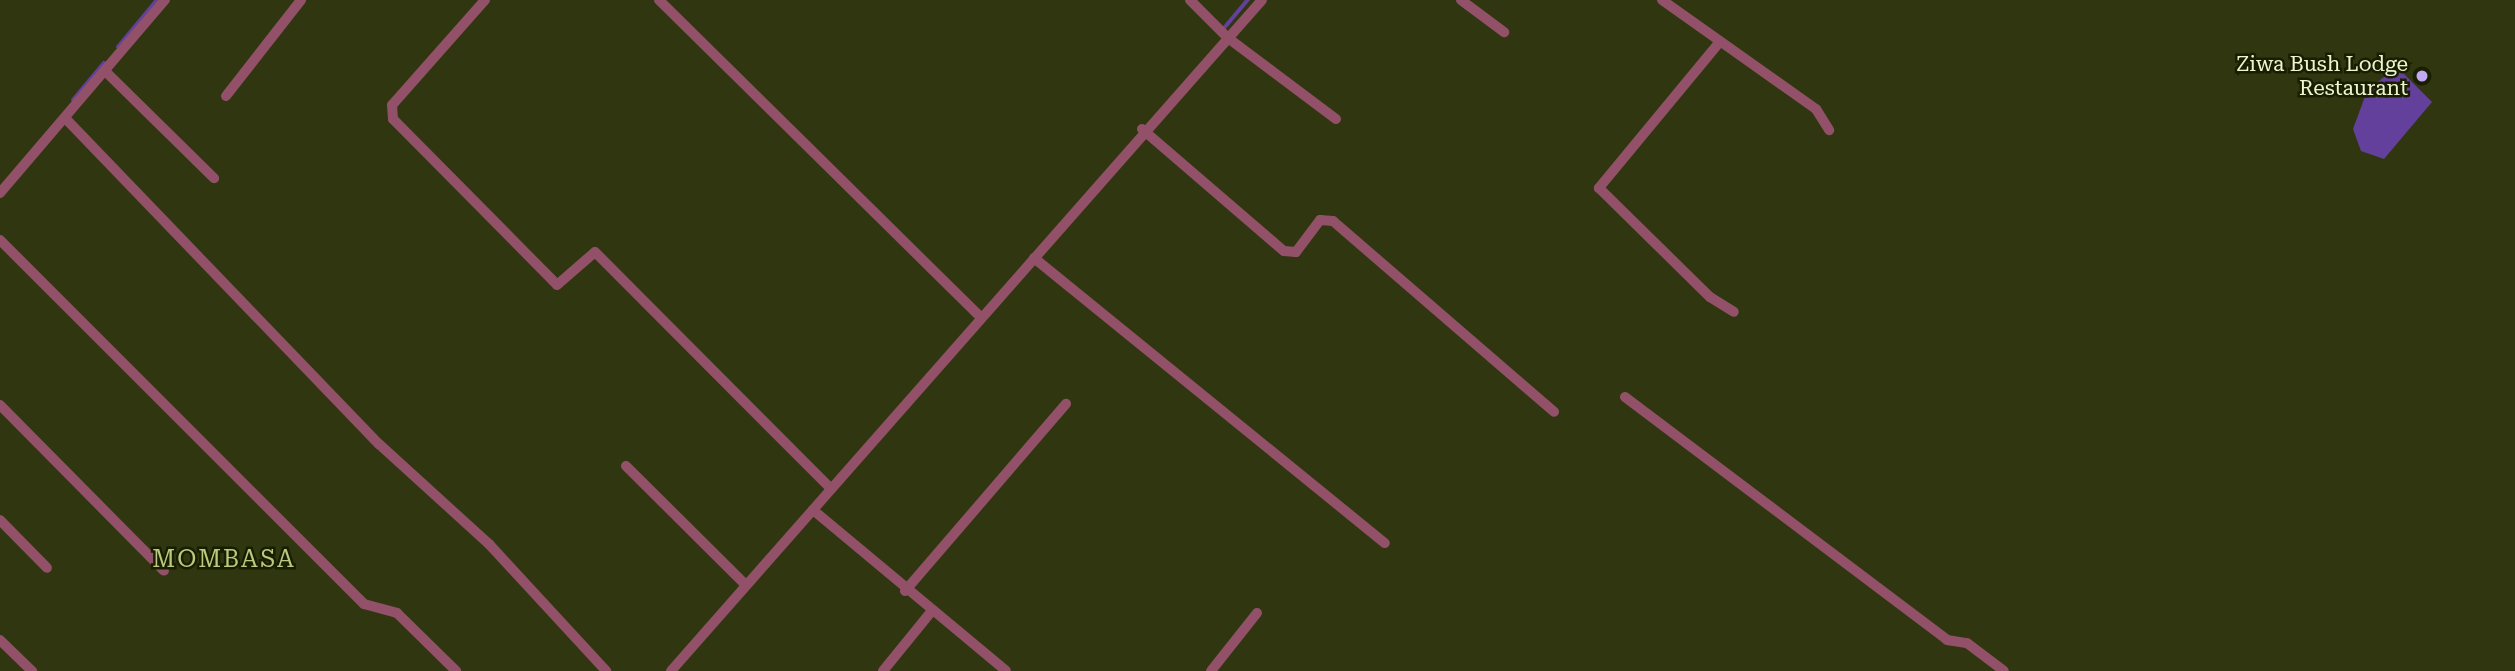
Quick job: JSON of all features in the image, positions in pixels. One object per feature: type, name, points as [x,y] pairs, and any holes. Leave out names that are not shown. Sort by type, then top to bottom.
[{"type":"street","points":[[0,193],[165,0]]},
{"type":"street","points":[[485,0],[392,105],[393,119],[557,285],[595,251],[831,489]]},
{"type":"street","points":[[659,0],[981,317]]},
{"type":"street","points":[[1190,0],[1228,38],[1336,119]]},
{"type":"street","points":[[671,671],[1034,258],[1142,129],[1262,0]]},
{"type":"street","points":[[1461,0],[1504,32]]},
{"type":"street","points":[[1662,0],[1718,44],[1816,109],[1829,130]]},
{"type":"street","points":[[226,96],[295,2]]},
{"type":"street","points":[[1718,44],[1598,188],[1710,298],[1734,312]]},
{"type":"street","points":[[104,71],[214,177]]},
{"type":"street","points":[[66,119],[379,444],[489,544],[606,671]]},
{"type":"street","points":[[1142,129],[1284,251],[1296,252],[1320,220],[1333,220],[1554,412]]},
{"type":"street","points":[[0,240],[364,604],[397,613],[456,671]]},
{"type":"street","points":[[1034,258],[1385,543]]},
{"type":"street","points":[[1625,397],[1947,640],[1967,643],[2004,671]]},
{"type":"street","points":[[905,590],[1066,404]]},
{"type":"street","points":[[0,405],[164,571]]},
{"type":"street","points":[[626,466],[746,585]]},
{"type":"street","points":[[813,510],[931,612],[1006,671]]},
{"type":"street","points":[[0,520],[47,568]]},
{"type":"street","points":[[883,671],[931,612]]},
{"type":"street","points":[[1211,671],[1257,613]]},
{"type":"street","points":[[0,640],[32,671]]},
{"type":"shaded area","points":[[2391,71],[2401,71],[2432,102],[2384,159],[2361,151],[2353,129],[2367,91]]},
{"type":"waterway","points":[[118,47],[157,0]]},
{"type":"waterway","points":[[1225,27],[1248,0]]},
{"type":"waterway","points":[[73,100],[104,63]]},
{"type":"place","name":"Ziwa Bush Lodge Restaurant","points":[[2422,76]]},
{"type":"district","name":"MOMBASA","points":[[224,560]]}]
